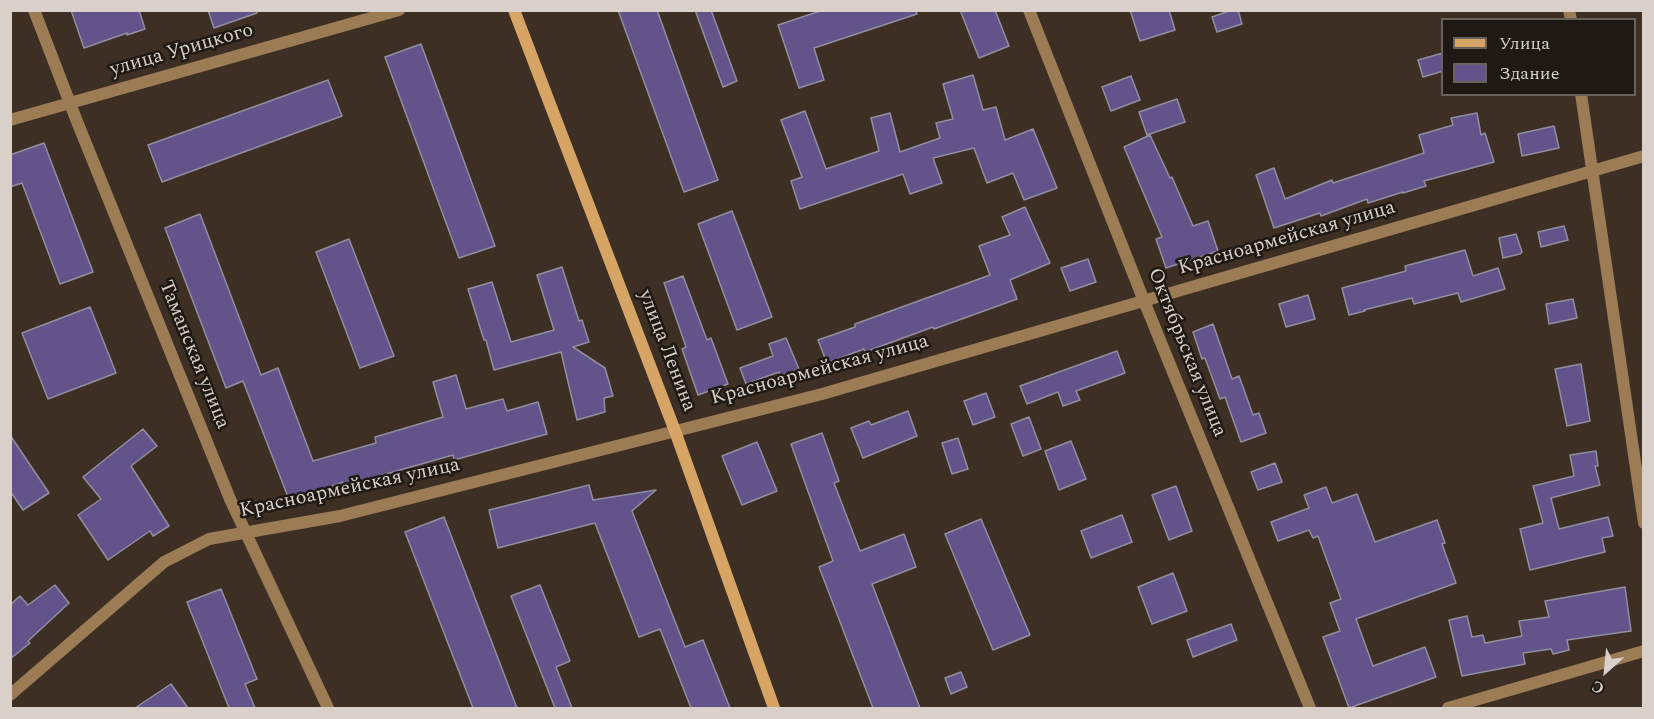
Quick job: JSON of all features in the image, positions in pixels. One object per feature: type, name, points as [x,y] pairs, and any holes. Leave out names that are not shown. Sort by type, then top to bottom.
[{"type":"street","name":"Таманская улица","points":[[34,10],[246,532],[328,708]]},
{"type":"street","name":"улица Урицкого","points":[[10,120],[399,10]]},
{"type":"street","name":"улица Ленина","points":[[514,10],[675,431],[774,708]]},
{"type":"street","name":"Октябрьская улица","points":[[1029,10],[1144,301],[1310,708]]},
{"type":"street","points":[[1581,96],[1644,523]]},
{"type":"street","name":"Красноармейская улица","points":[[10,695],[164,562],[209,539],[340,516],[822,394],[1644,156]]},
{"type":"street","points":[[1448,708],[1644,651]]},
{"type":"building","points":[[71,10],[139,10],[145,29],[84,48]]},
{"type":"building","points":[[208,10],[257,10],[257,13],[214,28]]},
{"type":"building","points":[[618,10],[657,10],[718,180],[684,192]]},
{"type":"building","points":[[695,10],[711,10],[737,81],[723,87]]},
{"type":"building","points":[[823,10],[916,10],[917,14],[814,48],[824,80],[799,88],[778,25]]},
{"type":"building","points":[[960,10],[995,10],[1009,46],[979,58]]},
{"type":"building","points":[[1130,10],[1169,10],[1175,30],[1140,41]]},
{"type":"building","points":[[1238,10],[1242,24],[1217,32],[1212,17]]},
{"type":"building","points":[[421,44],[495,246],[459,258],[385,57]]},
{"type":"building","points":[[1441,54],[1441,72],[1423,77],[1418,60]]},
{"type":"building","points":[[973,75],[983,110],[996,107],[1005,140],[1033,129],[1057,188],[1024,200],[1013,173],[987,183],[974,148],[933,158],[942,183],[910,194],[903,174],[800,209],[791,181],[802,177],[781,120],[805,111],[826,169],[879,151],[871,118],[890,113],[900,152],[940,138],[936,123],[953,119],[943,84]]},
{"type":"building","points":[[1131,76],[1140,100],[1111,111],[1102,87]]},
{"type":"building","points":[[328,80],[342,116],[162,182],[148,145]]},
{"type":"building","points":[[1177,99],[1185,122],[1147,135],[1139,112]]},
{"type":"building","points":[[1477,113],[1481,135],[1485,133],[1494,162],[1424,181],[1426,186],[1403,193],[1368,203],[1367,199],[1321,216],[1320,213],[1274,228],[1256,175],[1274,168],[1285,199],[1332,180],[1333,183],[1424,153],[1419,135],[1453,125],[1451,118]]},
{"type":"building","points":[[1554,126],[1559,148],[1522,156],[1518,134]]},
{"type":"building","points":[[1150,135],[1170,178],[1172,177],[1193,226],[1208,221],[1218,251],[1166,268],[1156,239],[1162,237],[1124,147]]},
{"type":"building","points":[[44,143],[93,272],[60,284],[22,183],[10,187],[10,155]]},
{"type":"building","points":[[1025,207],[1050,263],[1010,280],[1017,299],[934,329],[933,327],[865,352],[864,349],[827,363],[818,340],[855,327],[855,324],[990,275],[979,246],[1010,235],[1002,217]]},
{"type":"building","points":[[732,211],[772,317],[737,330],[698,224]]},
{"type":"building","points":[[200,214],[261,375],[278,368],[313,461],[376,443],[375,437],[443,417],[433,382],[456,375],[466,409],[503,399],[507,411],[538,402],[547,434],[454,460],[453,455],[344,486],[343,482],[290,502],[243,381],[226,388],[165,228]]},
{"type":"building","points":[[1564,226],[1568,240],[1541,247],[1538,232]]},
{"type":"building","points":[[1516,234],[1522,252],[1503,258],[1499,238]]},
{"type":"building","points":[[349,239],[394,356],[360,368],[316,252]]},
{"type":"building","points":[[1465,250],[1473,276],[1498,268],[1505,289],[1461,302],[1458,293],[1414,304],[1412,298],[1349,315],[1342,288],[1406,271],[1405,266]]},
{"type":"building","points":[[1088,259],[1096,282],[1070,291],[1061,268]]},
{"type":"building","points":[[562,267],[579,321],[582,320],[589,342],[573,347],[605,368],[613,396],[604,398],[605,412],[577,420],[561,352],[494,370],[468,289],[492,282],[511,342],[554,330],[537,275]]},
{"type":"building","points":[[683,276],[707,340],[711,338],[728,384],[698,395],[682,349],[686,347],[664,283]]},
{"type":"building","points":[[1308,295],[1315,319],[1286,327],[1279,304]]},
{"type":"building","points":[[1573,299],[1577,318],[1549,324],[1546,304]]},
{"type":"building","points":[[90,307],[116,373],[48,399],[22,333]]},
{"type":"building","points":[[1213,324],[1232,379],[1239,376],[1253,415],[1259,413],[1266,433],[1241,442],[1225,397],[1220,399],[1193,332]]},
{"type":"building","points":[[786,338],[799,369],[780,376],[779,372],[746,384],[740,368],[773,356],[769,344]]},
{"type":"building","points":[[1117,351],[1125,373],[1076,391],[1080,400],[1063,406],[1058,392],[1027,404],[1020,386]]},
{"type":"building","points":[[1581,364],[1590,421],[1567,426],[1555,369]]},
{"type":"building","points":[[986,393],[995,417],[973,425],[964,401]]},
{"type":"building","points":[[908,411],[917,436],[863,458],[851,428],[869,421],[871,425]]},
{"type":"building","points":[[1029,417],[1041,449],[1023,456],[1011,424]]},
{"type":"building","points":[[143,429],[157,446],[131,466],[169,526],[153,536],[150,531],[108,560],[78,515],[101,499],[83,477]]},
{"type":"building","points":[[822,433],[839,481],[834,483],[860,551],[904,534],[916,567],[872,584],[920,708],[873,708],[819,567],[833,561],[791,444]]},
{"type":"building","points":[[10,435],[49,493],[23,510],[10,491]]},
{"type":"building","points":[[958,438],[968,469],[952,474],[942,443]]},
{"type":"building","points":[[1071,441],[1086,479],[1059,490],[1045,451]]},
{"type":"building","points":[[757,442],[777,491],[742,505],[722,456]]},
{"type":"building","points":[[1596,451],[1598,466],[1595,466],[1600,485],[1551,498],[1559,529],[1608,517],[1613,536],[1602,538],[1605,552],[1530,570],[1520,529],[1543,523],[1533,486],[1574,476],[1570,455]]},
{"type":"building","points":[[1275,463],[1282,482],[1258,490],[1251,472]]},
{"type":"building","points":[[589,485],[593,500],[656,490],[632,511],[685,647],[703,640],[730,708],[691,708],[660,629],[639,637],[595,523],[498,548],[489,510]]},
{"type":"building","points":[[1176,486],[1192,531],[1169,540],[1152,495]]},
{"type":"building","points":[[1326,487],[1332,503],[1357,494],[1375,542],[1437,520],[1445,543],[1442,544],[1456,583],[1356,619],[1373,666],[1425,647],[1436,677],[1349,708],[1323,637],[1340,631],[1330,603],[1341,599],[1318,536],[1313,538],[1309,530],[1278,541],[1271,522],[1309,508],[1304,495]]},
{"type":"building","points":[[1122,515],[1132,542],[1091,558],[1081,531]]},
{"type":"building","points":[[444,517],[517,708],[473,708],[405,532]]},
{"type":"building","points":[[981,519],[1030,635],[993,650],[945,534]]},
{"type":"building","points":[[1173,573],[1187,611],[1152,624],[1138,587]]},
{"type":"building","points":[[55,585],[69,603],[28,641],[30,643],[10,659],[10,605],[20,596],[28,605]]},
{"type":"building","points":[[540,585],[570,661],[556,667],[572,708],[555,708],[511,596]]},
{"type":"building","points":[[1625,587],[1631,631],[1567,640],[1569,650],[1553,654],[1551,649],[1523,653],[1525,664],[1462,676],[1449,620],[1467,616],[1472,637],[1483,635],[1485,643],[1522,636],[1519,621],[1549,617],[1545,601]]},
{"type":"building","points":[[221,589],[257,679],[245,684],[255,708],[229,708],[187,602]]},
{"type":"building","points":[[1231,624],[1237,640],[1193,657],[1187,640]]},
{"type":"building","points":[[961,672],[967,687],[951,694],[945,678]]},
{"type":"building","points":[[171,684],[188,708],[135,708]]}]
